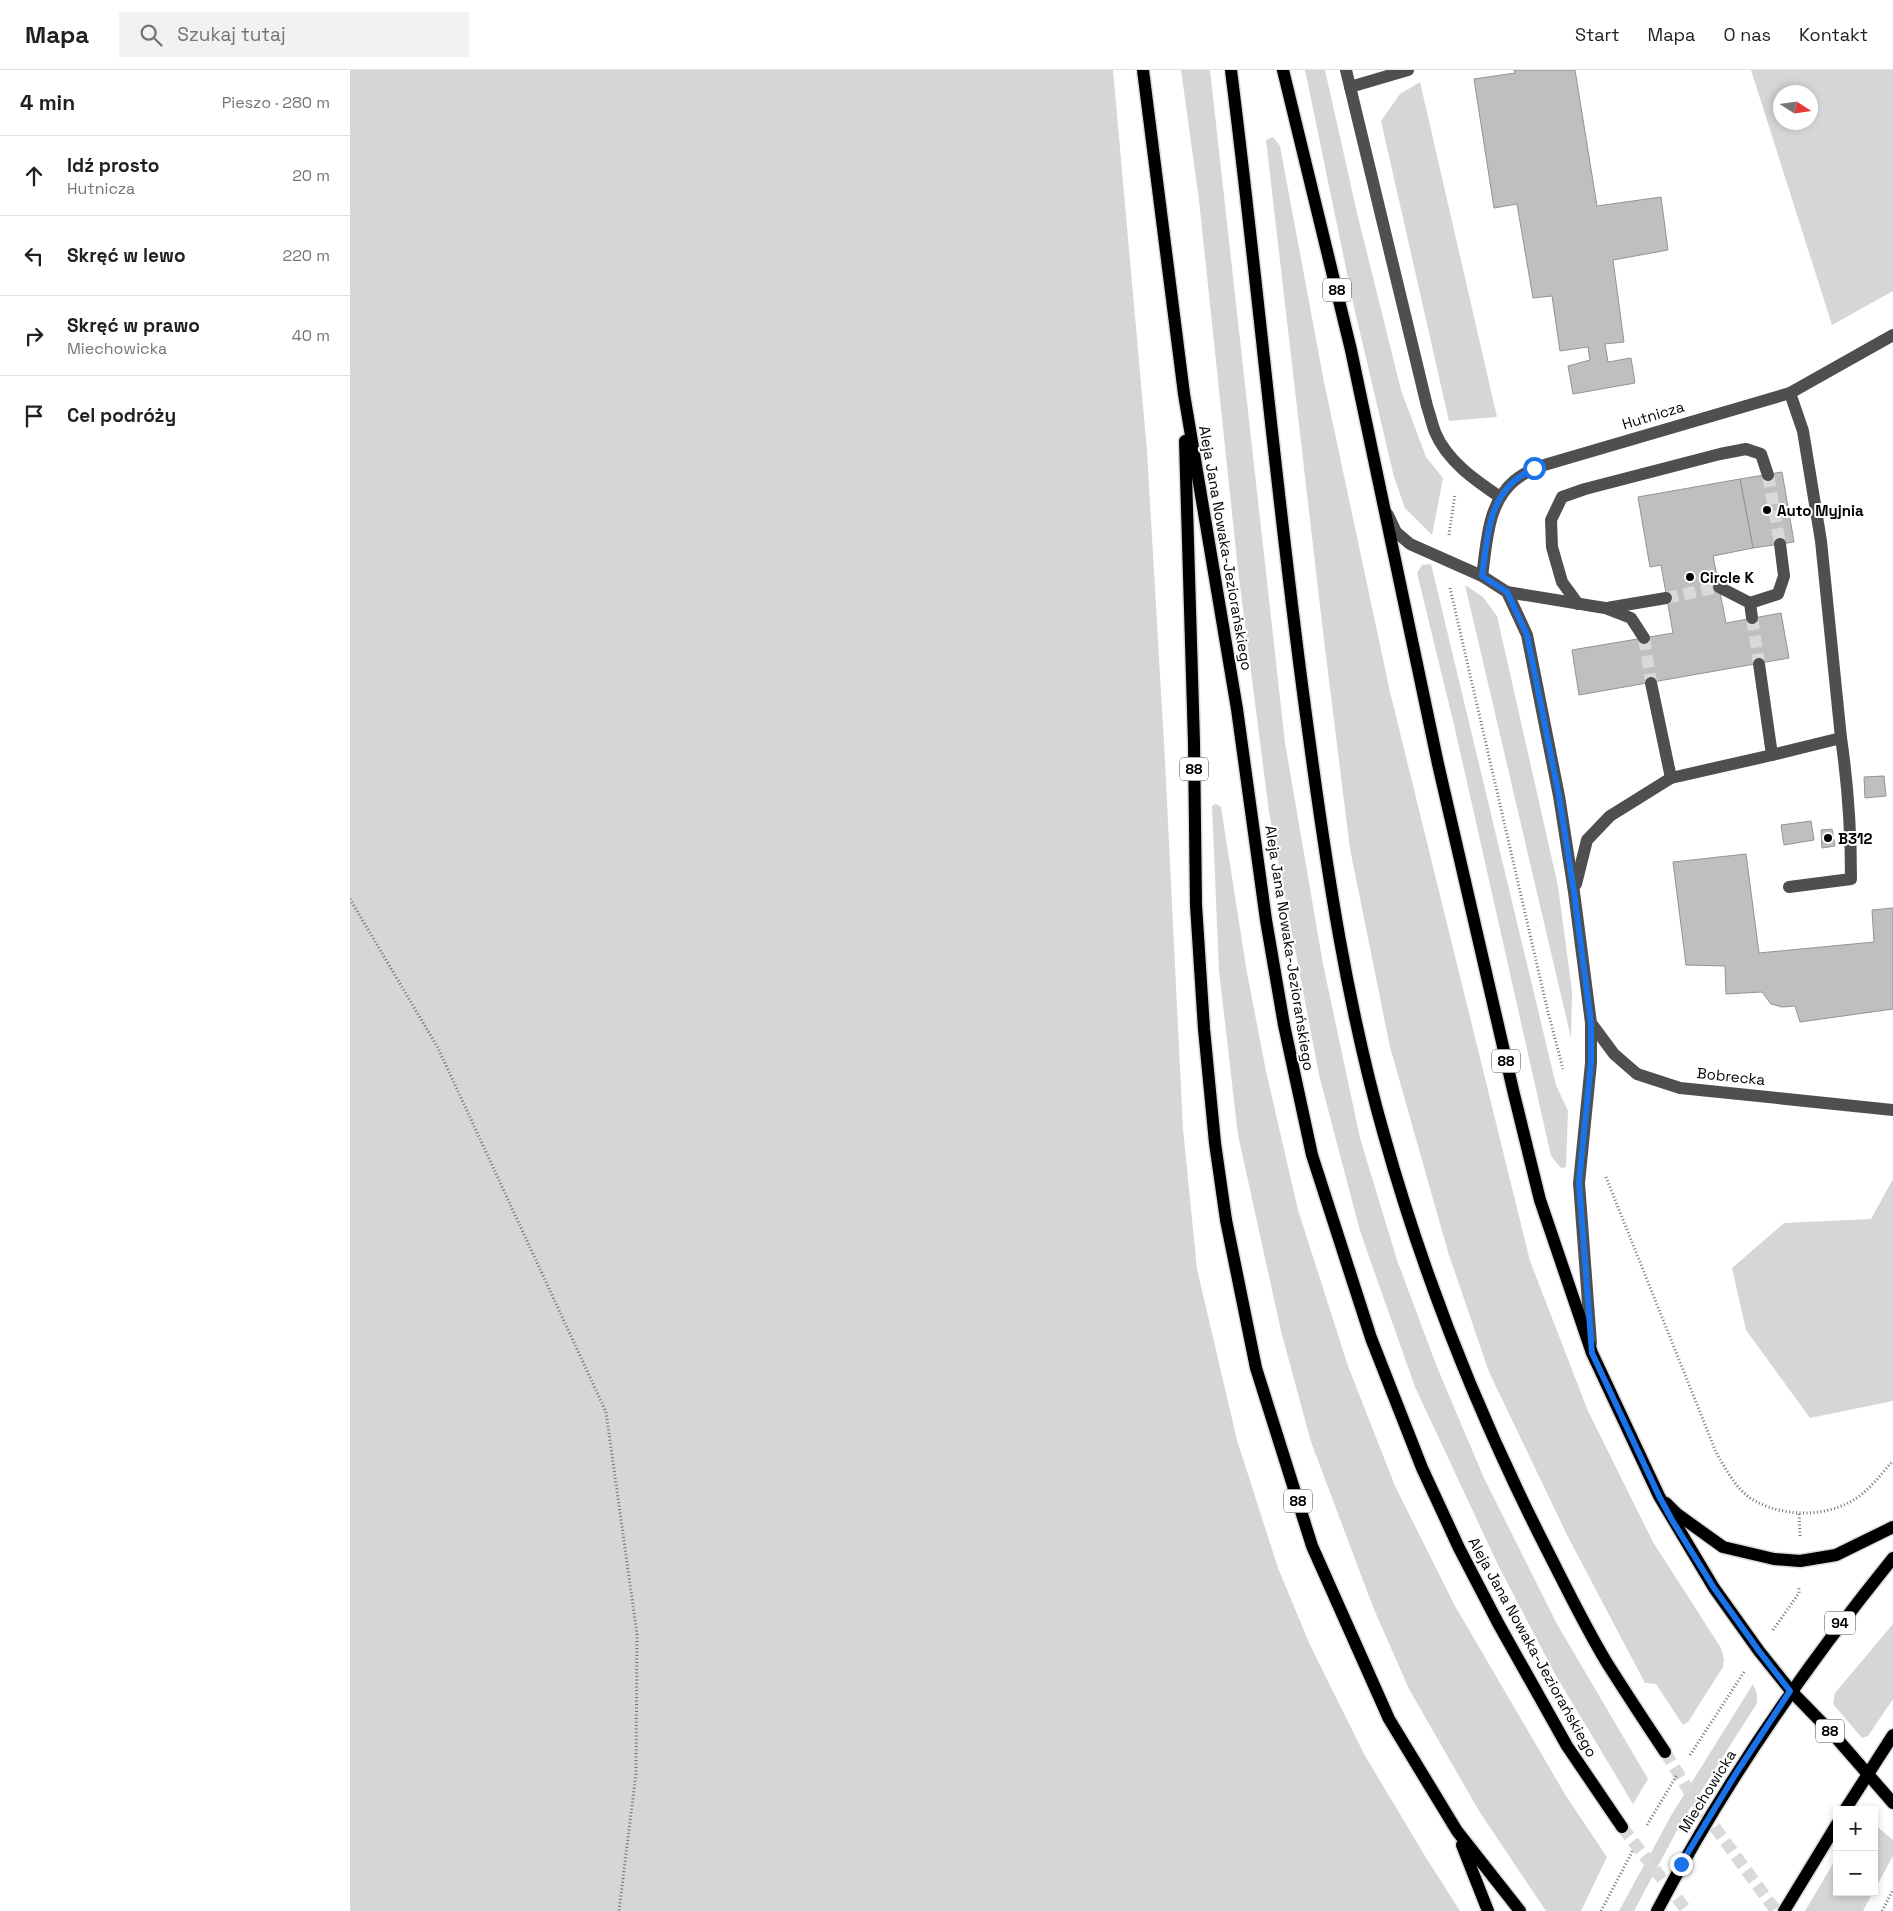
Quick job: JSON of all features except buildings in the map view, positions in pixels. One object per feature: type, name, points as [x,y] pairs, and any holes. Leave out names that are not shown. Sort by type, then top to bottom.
[{"type":"main road","name":"Aleja Jana Nowaka-Jeziorańskiego","points":[[1143,70],[1184,394],[1237,709],[1266,920],[1284,1025],[1312,1155],[1371,1338],[1422,1468],[1459,1548],[1498,1623],[1567,1746],[1622,1827]]},
{"type":"main road","points":[[1231,70],[1251,228],[1296,647],[1322,837],[1350,995],[1384,1135],[1418,1247],[1482,1413],[1529,1514],[1577,1608],[1605,1660],[1664,1752]]},
{"type":"main road","name":"88","points":[[1283,70],[1351,350],[1440,773],[1540,1200],[1592,1353],[1659,1496],[1714,1588],[1790,1691],[1832,1733],[1867,1774]]},
{"type":"main road","name":"88","points":[[1184,394],[1194,743],[1196,905],[1204,1029],[1215,1143],[1226,1220],[1256,1368],[1312,1546],[1389,1719],[1456,1831],[1520,1911]]},
{"type":"main road","points":[[1659,1496],[1677,1514],[1723,1547],[1774,1559],[1800,1561],[1836,1555],[1893,1527]]},
{"type":"main road","name":"94","points":[[1790,1691],[1848,1613],[1893,1558]]},
{"type":"main road","name":"Miechowicka","points":[[1657,1911],[1681,1864],[1730,1783],[1790,1691]]},
{"type":"main road","points":[[1848,1806],[1893,1735]]},
{"type":"main road","points":[[1867,1774],[1893,1803]]},
{"type":"main road","points":[[1456,1831],[1488,1911]]},
{"type":"main road","points":[[1784,1911],[1833,1831]]},
{"type":"street","points":[[1346,70],[1435,433],[1446,451],[1460,466],[1500,498]]},
{"type":"street","points":[[1350,87],[1408,70]]},
{"type":"street","name":"Hutnicza","points":[[1482,576],[1489,524],[1500,498],[1513,482],[1534,468],[1790,393],[1893,335]]},
{"type":"street","points":[[1789,887],[1851,879],[1851,847],[1846,776],[1821,540],[1803,431],[1790,393]]},
{"type":"street","points":[[1578,604],[1562,582],[1552,547],[1551,520],[1562,497],[1585,489],[1746,449],[1761,454],[1768,475]]},
{"type":"street","points":[[1386,512],[1396,532],[1410,544],[1482,576],[1507,592],[1605,608],[1631,618],[1644,638]]},
{"type":"street","points":[[1719,587],[1750,602],[1778,594],[1784,576],[1780,544]]},
{"type":"street","points":[[1507,592],[1527,635],[1559,796],[1591,1023],[1591,1063],[1579,1182],[1592,1353]]},
{"type":"street","points":[[1605,608],[1666,598]]},
{"type":"street","points":[[1750,602],[1752,618]]},
{"type":"street","points":[[1759,664],[1772,755]]},
{"type":"street","points":[[1651,683],[1671,778]]},
{"type":"street","points":[[1574,892],[1587,840],[1610,816],[1671,778],[1841,738]]},
{"type":"street","name":"Bobrecka","points":[[1591,1023],[1614,1054],[1637,1074],[1680,1088],[1893,1110]]},
{"type":"path","points":[[350,899],[438,1048],[606,1412],[637,1634],[636,1774],[619,1911]]},
{"type":"path","points":[[1688,1758],[1799,1593],[1799,1514]]},
{"type":"path","points":[[1644,1831],[1678,1774]]},
{"type":"path","points":[[1601,1911],[1635,1848]]},
{"type":"path","points":[[1882,1911],[1893,1890]]},
{"type":"shaded area","points":[[350,70],[1113,70],[1147,451],[1165,761],[1183,1129],[1197,1269],[1237,1440],[1278,1568],[1310,1645],[1364,1754],[1460,1911],[350,1911]]},
{"type":"shaded area","points":[[1181,70],[1210,70],[1285,743],[1323,964],[1360,1138],[1397,1260],[1437,1367],[1484,1478],[1557,1624],[1648,1779],[1633,1804],[1555,1674],[1499,1567],[1415,1387],[1360,1231],[1319,1075],[1269,812],[1238,570],[1199,200]]},
{"type":"shaded area","points":[[1305,70],[1325,70],[1357,213],[1401,390],[1426,457],[1443,478],[1432,535],[1405,508],[1394,477],[1354,307]]},
{"type":"shaded area","points":[[1751,70],[1893,70],[1893,291],[1832,325]]},
{"type":"shaded area","points":[[1420,82],[1497,417],[1449,421],[1381,121],[1400,94]]},
{"type":"shaded area","points":[[1273,137],[1280,146],[1324,382],[1390,692],[1530,1261],[1588,1411],[1653,1542],[1721,1648],[1724,1660],[1723,1667],[1688,1722],[1683,1725],[1656,1684],[1645,1683],[1568,1537],[1489,1372],[1448,1252],[1390,1047],[1350,849],[1266,140]]},
{"type":"shaded area","points":[[1431,564],[1556,1085],[1568,1111],[1566,1167],[1561,1168],[1551,1156],[1455,729],[1417,573],[1422,565]]},
{"type":"shaded area","points":[[1465,585],[1483,597],[1497,616],[1558,886],[1572,991],[1571,1038]]},
{"type":"shaded area","points":[[1216,804],[1221,807],[1247,973],[1266,1071],[1298,1210],[1348,1366],[1395,1486],[1455,1606],[1566,1796],[1607,1857],[1581,1911],[1546,1911],[1479,1811],[1409,1689],[1373,1607],[1311,1442],[1281,1331],[1238,1135],[1219,971],[1212,806]]},
{"type":"shaded area","points":[[1893,1179],[1893,1401],[1810,1418],[1746,1330],[1732,1268],[1784,1223],[1871,1219]]},
{"type":"shaded area","points":[[1893,1624],[1893,1699],[1868,1736],[1862,1738],[1833,1704],[1835,1693]]},
{"type":"shaded area","points":[[1753,1684],[1757,1694],[1757,1703],[1681,1823],[1634,1911],[1619,1911],[1672,1814]]},
{"type":"shaded area","points":[[1878,1827],[1893,1840],[1893,1856],[1878,1884]]},
{"type":"shaded area","points":[[1833,1864],[1833,1896],[1871,1896],[1863,1911],[1805,1911]]},
{"type":"tunnel","points":[[1768,475],[1780,544]]},
{"type":"tunnel","points":[[1666,598],[1719,587]]},
{"type":"tunnel","points":[[1752,618],[1759,664]]},
{"type":"tunnel","points":[[1644,638],[1651,683]]},
{"type":"tunnel","points":[[1665,1752],[1692,1796],[1776,1911]]},
{"type":"tunnel","points":[[1622,1827],[1687,1911]]},
{"type":"place","name":"Auto Myjnia","points":[[1767,510]]},
{"type":"place","name":"Circle K","points":[[1690,577]]},
{"type":"place","name":"B312","points":[[1828,838]]},
{"type":"route","points":[[1534,468],[1513,482],[1500,498],[1489,524],[1482,576],[1507,592],[1527,635],[1559,796],[1574,892],[1591,1023],[1591,1063],[1579,1182],[1592,1353],[1672,1520],[1714,1588],[1790,1691],[1735,1775],[1681,1864]]}]
